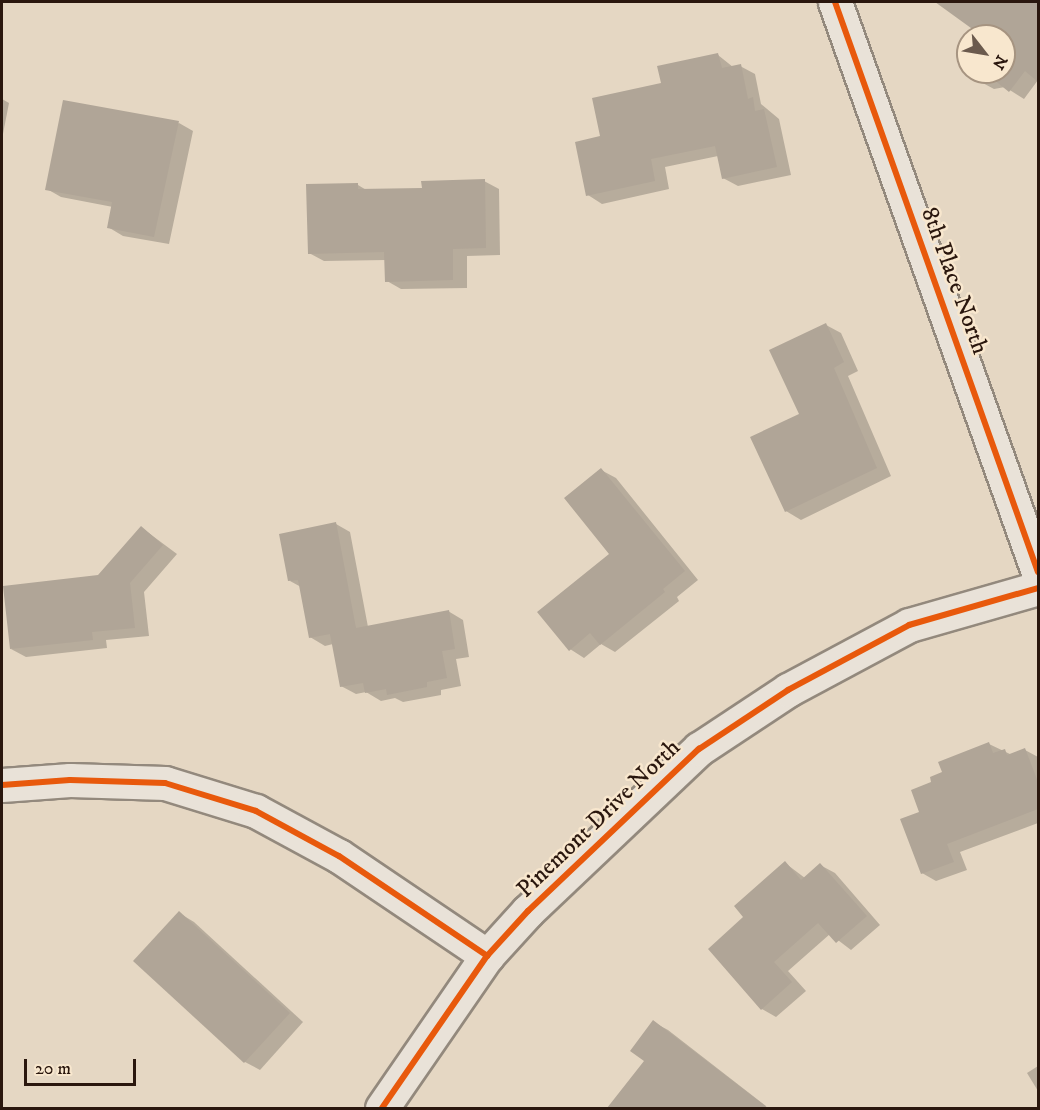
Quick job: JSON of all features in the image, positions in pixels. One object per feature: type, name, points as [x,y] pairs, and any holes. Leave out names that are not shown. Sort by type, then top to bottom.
[{"type":"street","name":"8th Place North","points":[[836,2],[1038,572]]},
{"type":"street","name":"Pinemont Drive North","points":[[382,1108],[487,956],[528,911],[699,749],[788,690],[909,625],[1038,588]]},
{"type":"street","points":[[2,785],[70,780],[165,783],[256,811],[339,856],[487,956]]},
{"type":"building","points":[[935,2],[1038,2],[1038,82],[1025,71],[1016,83],[1016,24],[965,24]]},
{"type":"building","points":[[718,53],[722,68],[741,64],[748,99],[753,97],[755,111],[764,109],[777,167],[722,179],[715,146],[651,159],[655,181],[586,196],[575,142],[600,136],[592,98],[661,83],[657,66]]},
{"type":"building","points":[[999,84],[1015,84],[1009,92]]},
{"type":"building","points":[[63,100],[179,121],[154,237],[107,228],[112,202],[45,190]]},
{"type":"building","points":[[485,179],[486,248],[453,249],[453,280],[385,282],[384,252],[308,254],[306,184],[358,183],[358,189],[422,188],[421,181]]},
{"type":"building","points":[[826,323],[844,362],[834,368],[877,468],[785,512],[750,437],[799,414],[769,350]]},
{"type":"building","points":[[601,468],[685,571],[663,589],[665,592],[600,645],[590,633],[569,651],[537,612],[609,554],[564,498]]},
{"type":"building","points":[[336,522],[356,628],[449,610],[455,649],[442,651],[447,678],[427,682],[427,687],[387,695],[386,689],[365,693],[363,683],[340,687],[330,634],[309,638],[298,580],[288,581],[279,534]]},
{"type":"building","points":[[141,526],[163,545],[130,583],[135,628],[92,632],[93,640],[10,649],[3,586],[98,575]]},
{"type":"building","points":[[989,742],[993,753],[1005,749],[1007,755],[1025,748],[1038,782],[1038,809],[947,844],[954,862],[921,874],[900,819],[919,812],[911,790],[931,782],[930,777],[942,772],[938,762]]},
{"type":"building","points":[[785,861],[801,880],[820,863],[867,916],[836,943],[818,923],[774,962],[792,982],[761,1010],[708,949],[743,917],[734,906]]},
{"type":"building","points":[[179,911],[290,1013],[244,1063],[133,961]]},
{"type":"building","points":[[653,1020],[768,1108],[607,1108],[644,1061],[630,1051]]},
{"type":"cycle path","points":[[835,2],[1038,572]]},
{"type":"cycle path","points":[[382,1108],[487,956],[528,911],[699,749],[788,690],[909,625],[1038,588]]},
{"type":"cycle path","points":[[2,785],[70,780],[165,783],[256,811],[339,856],[487,956]]}]
